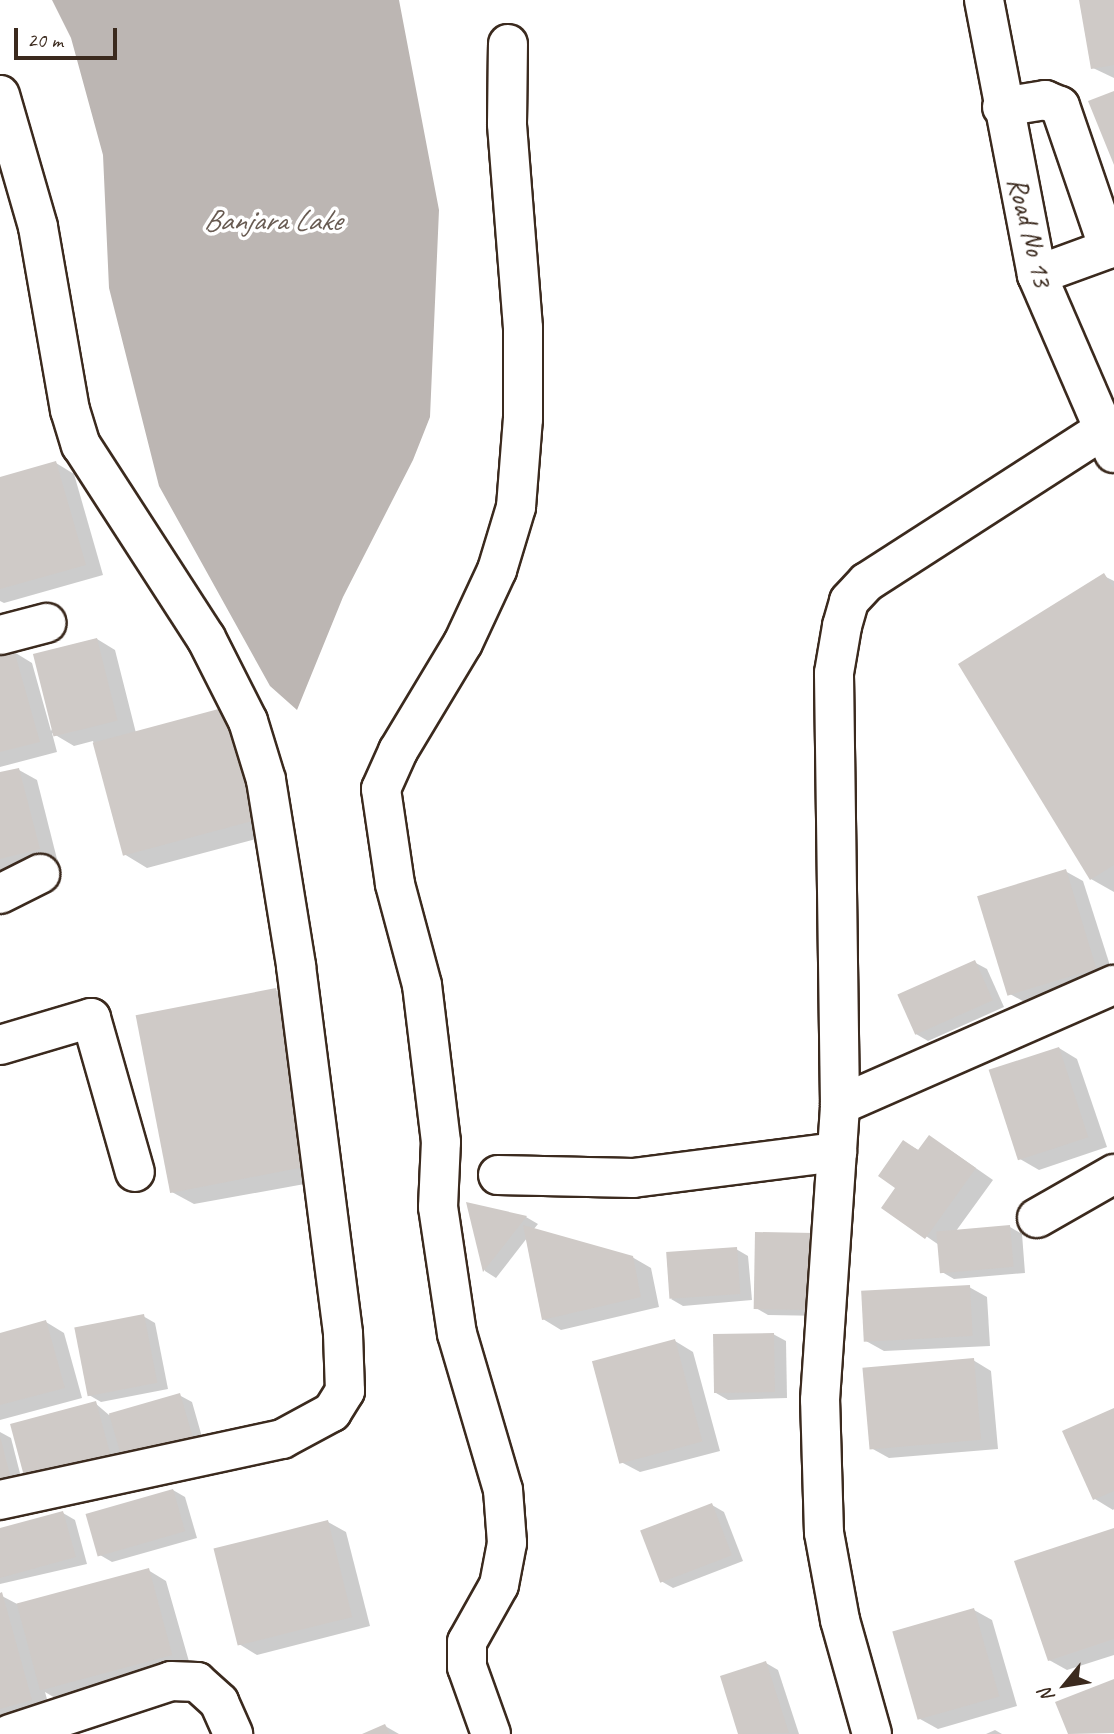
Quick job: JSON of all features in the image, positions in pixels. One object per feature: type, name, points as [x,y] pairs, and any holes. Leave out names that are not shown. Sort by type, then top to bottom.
[{"type":"street","name":"Road No 13","points":[[984,0],[1002,107],[1037,275],[1107,442]]},
{"type":"street","points":[[491,1734],[467,1667],[467,1642],[499,1585],[507,1543],[503,1490],[457,1334],[438,1207],[441,1142],[422,985],[395,884],[381,789],[398,751],[463,643],[497,569],[516,507],[523,419],[523,328],[506,124],[508,44]]},
{"type":"street","points":[[0,95],[38,227],[70,410],[81,445],[206,639],[248,721],[266,780],[296,966],[342,1334],[345,1391],[332,1412],[282,1439],[0,1500]]},
{"type":"street","points":[[1002,107],[1045,100],[1060,106],[1112,248],[1037,275]]},
{"type":"street","points":[[872,1734],[840,1620],[824,1533],[820,1400],[840,1105],[834,673],[849,601],[867,582],[1107,442]]},
{"type":"street","points":[[0,635],[46,622]]},
{"type":"street","points":[[0,894],[40,874]]},
{"type":"street","points":[[840,1105],[1114,985]]},
{"type":"street","points":[[0,1045],[91,1018],[135,1172]]},
{"type":"street","points":[[498,1175],[633,1178],[837,1152]]},
{"type":"street","points":[[1037,1218],[1114,1174]]},
{"type":"street","points":[[10,1734],[171,1681],[197,1682],[212,1695],[233,1734]]},
{"type":"water","name":"Banjara Lake","points":[[52,0],[399,0],[439,210],[430,417],[413,460],[343,597],[297,710],[270,686],[159,486],[109,288],[103,155],[71,38]]},
{"type":"building","points":[[1079,0],[1114,0],[1114,65],[1091,69]]},
{"type":"building","points":[[1114,91],[1114,165],[1088,101]]},
{"type":"building","points":[[56,461],[86,565],[0,589],[0,477]]},
{"type":"building","points":[[1104,573],[1114,589],[1114,865],[1090,880],[958,664]]},
{"type":"building","points":[[97,638],[118,720],[54,736],[33,654]]},
{"type":"building","points":[[14,650],[40,742],[0,752],[0,654]]},
{"type":"building","points":[[226,707],[256,820],[123,856],[93,743]]},
{"type":"building","points":[[19,768],[40,849],[0,859],[0,772]]},
{"type":"building","points":[[1066,869],[1096,968],[1007,996],[977,896]]},
{"type":"building","points":[[975,960],[993,1000],[915,1035],[897,995]]},
{"type":"building","points":[[276,988],[311,1166],[170,1193],[136,1015]]},
{"type":"building","points":[[1059,1047],[1088,1137],[1018,1160],[989,1070]]},
{"type":"building","points":[[929,1135],[976,1168],[925,1239],[881,1208],[895,1188],[878,1176],[903,1140],[918,1150]]},
{"type":"building","points":[[466,1202],[527,1216],[483,1272]]},
{"type":"building","points":[[523,1225],[633,1256],[641,1297],[542,1320]]},
{"type":"building","points":[[1010,1225],[1014,1267],[940,1273],[936,1231]]},
{"type":"building","points":[[755,1232],[814,1233],[813,1310],[754,1309]]},
{"type":"building","points":[[737,1247],[740,1294],[669,1299],[666,1252]]},
{"type":"building","points":[[970,1285],[973,1336],[864,1342],[861,1291]]},
{"type":"building","points":[[144,1314],[157,1383],[88,1396],[74,1328]]},
{"type":"building","points":[[46,1320],[65,1388],[0,1405],[0,1333]]},
{"type":"building","points":[[774,1333],[775,1392],[714,1393],[713,1334]]},
{"type":"building","points":[[675,1339],[702,1441],[619,1464],[592,1361]]},
{"type":"building","points":[[974,1358],[981,1440],[870,1449],[862,1368]]},
{"type":"building","points":[[180,1393],[193,1438],[122,1459],[109,1413]]},
{"type":"building","points":[[96,1401],[111,1458],[25,1481],[10,1424]]},
{"type":"building","points":[[1114,1408],[1114,1491],[1093,1500],[1062,1431]]},
{"type":"building","points":[[0,1436],[11,1479],[0,1481]]},
{"type":"building","points":[[173,1489],[185,1531],[98,1556],[86,1514]]},
{"type":"building","points":[[712,1503],[732,1555],[660,1583],[640,1531]]},
{"type":"building","points":[[63,1511],[76,1557],[0,1578],[0,1528]]},
{"type":"building","points":[[328,1520],[352,1617],[238,1646],[214,1549]]},
{"type":"building","points":[[1114,1528],[1114,1639],[1048,1661],[1014,1561]]},
{"type":"building","points":[[149,1568],[172,1655],[40,1690],[17,1603]]},
{"type":"building","points":[[2,1592],[32,1700],[0,1709],[0,1593]]},
{"type":"building","points":[[974,1608],[999,1696],[918,1720],[892,1631]]},
{"type":"building","points":[[766,1661],[789,1733],[738,1734],[720,1676]]},
{"type":"building","points":[[1114,1679],[1114,1733],[1068,1734],[1055,1702]]},
{"type":"building","points":[[385,1724],[390,1734],[362,1734]]}]
